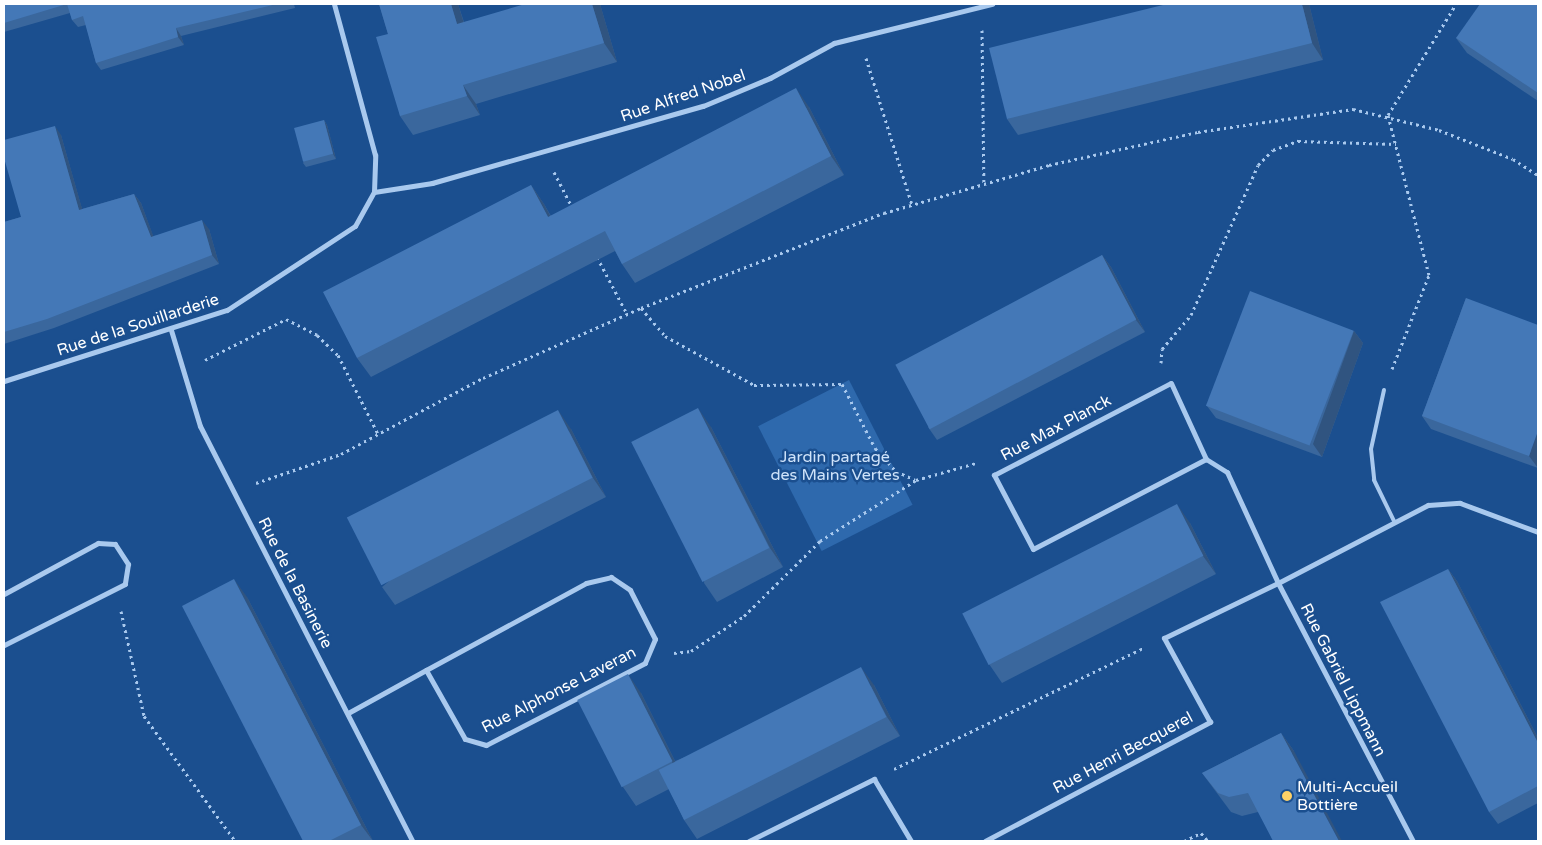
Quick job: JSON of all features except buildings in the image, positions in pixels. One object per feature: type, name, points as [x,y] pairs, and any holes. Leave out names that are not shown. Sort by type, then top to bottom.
[{"type":"street","name":"Rue de la Souillarderie","points":[[4,381],[171,330],[227,310],[322,252],[355,226],[374,192],[375,155],[370,130],[334,4]]},
{"type":"street","name":"Rue Alfred Nobel","points":[[374,192],[432,183],[703,106],[858,34],[992,4]]},
{"type":"street","name":"Rue de la Basinerie","points":[[171,330],[182,372],[200,426],[412,841]]},
{"type":"street","points":[[1157,389],[1171,383],[1206,460],[1227,472],[1278,583]]},
{"type":"street","name":"Rue Max Planck","points":[[1157,389],[994,475],[1033,549],[1206,460]]},
{"type":"street","points":[[1164,638],[1278,583],[1428,505],[1460,503],[1538,532]]},
{"type":"street","points":[[4,594],[98,543],[115,544],[128,564],[125,584],[4,645]]},
{"type":"street","name":"Rue Alphonse Laveran","points":[[348,714],[426,670],[586,583],[611,577],[630,590],[656,639],[645,663],[486,745],[465,740],[426,670]]},
{"type":"street","name":"Rue Gabriel Lippmann","points":[[1278,583],[1413,841]]},
{"type":"street","name":"Rue Henri Becquerel","points":[[984,841],[1210,722],[1164,638]]},
{"type":"street","points":[[749,841],[874,778],[911,841]]},
{"type":"lane","points":[[1384,390],[1371,449],[1374,480],[1394,521]]},
{"type":"path","points":[[1384,390],[1429,275],[1388,115],[1456,4]]},
{"type":"path","points":[[978,7],[984,183]]},
{"type":"path","points":[[858,34],[912,205]]},
{"type":"path","points":[[234,492],[299,470],[378,434],[483,378],[641,308],[912,205],[984,183],[1198,132],[1352,109],[1388,115],[1514,159],[1538,175]]},
{"type":"path","points":[[1157,389],[1162,349],[1190,315],[1258,165],[1273,150],[1298,141],[1396,144]]},
{"type":"path","points":[[549,150],[555,174],[577,218]]},
{"type":"path","points":[[595,253],[627,314]]},
{"type":"path","points":[[641,308],[665,336],[754,386],[842,384],[875,448],[896,471],[916,480]]},
{"type":"path","points":[[182,372],[286,319],[317,335],[338,355],[378,434]]},
{"type":"path","points":[[648,655],[691,651],[744,616],[820,541],[916,480],[976,463],[994,475]]},
{"type":"path","points":[[116,588],[144,716],[235,841]]},
{"type":"path","points":[[874,778],[1164,638]]},
{"type":"path","points":[[1184,841],[1201,834],[1208,841]]},
{"type":"green space","name":"Jardin partagé des Mains Vertes","points":[[849,380],[913,505],[822,551],[758,426]]},
{"type":"place","name":"Multi-Accueil Bottière","points":[[1287,796]]}]
